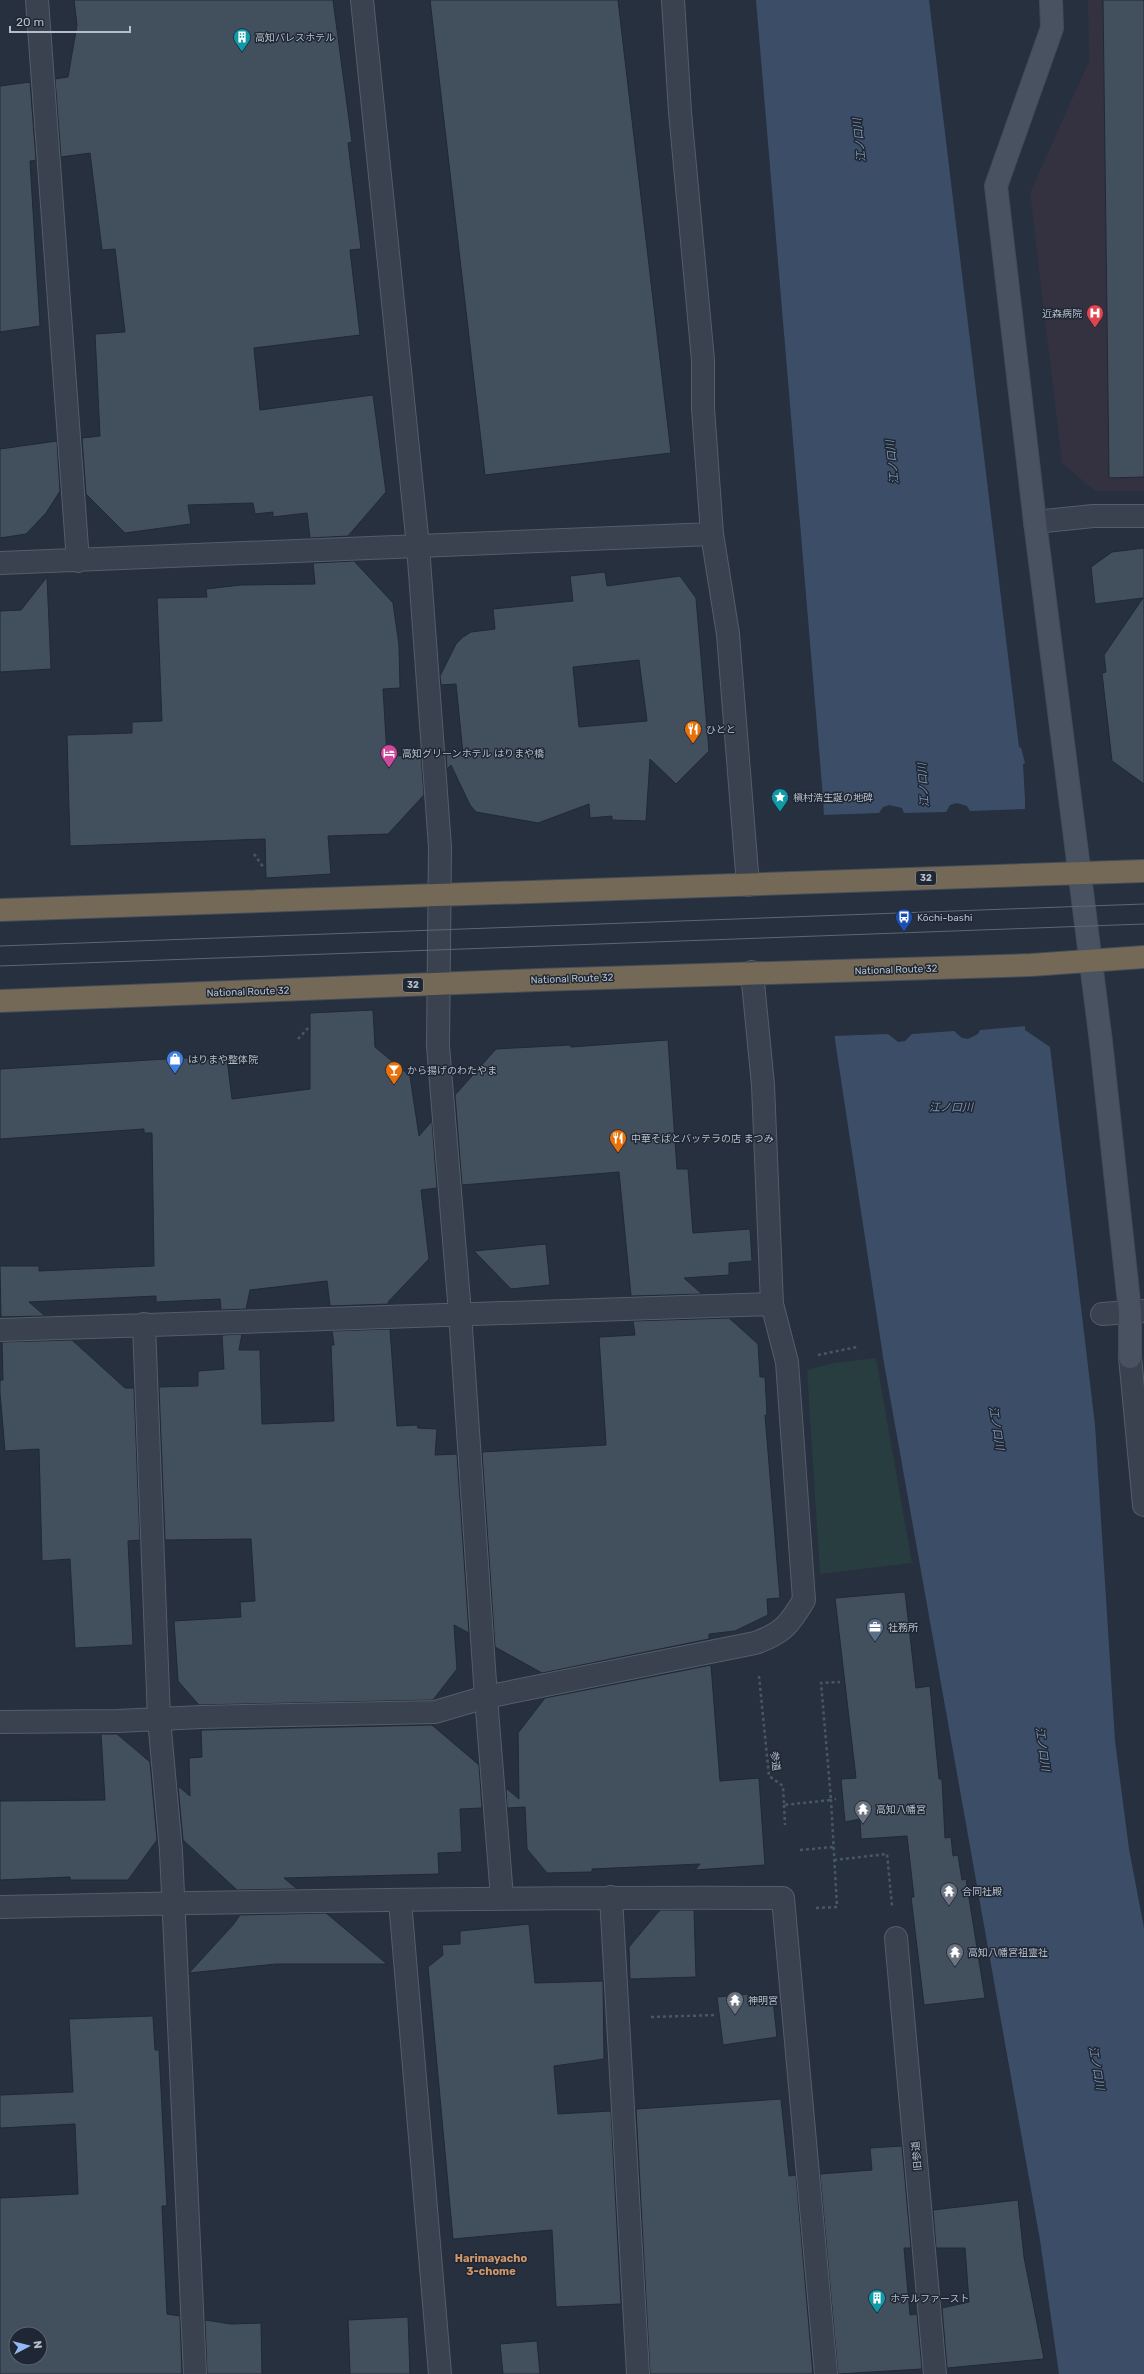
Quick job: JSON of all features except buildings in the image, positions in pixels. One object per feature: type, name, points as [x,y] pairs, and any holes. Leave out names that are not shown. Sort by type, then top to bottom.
[{"type":"highway","name":"32","points":[[0,910],[1144,871]]},
{"type":"highway","name":"National Route 32","points":[[0,1001],[752,972],[827,972],[1031,965],[1091,959],[1144,957]]},
{"type":"street","points":[[38,0],[78,561]]},
{"type":"street","points":[[362,0],[418,546],[440,847],[438,1046],[460,1313],[486,1697],[502,1897]]},
{"type":"street","points":[[673,0],[680,112],[703,360],[703,408],[712,534],[728,634],[748,885]]},
{"type":"street","points":[[1051,0],[1052,28],[996,186],[1035,522],[1137,1312],[1130,1357],[1144,1505]]},
{"type":"street","points":[[1035,522],[1093,516],[1144,516]]},
{"type":"street","points":[[0,563],[712,534]]},
{"type":"street","points":[[0,1722],[118,1721],[435,1712],[486,1697],[755,1643],[774,1636],[788,1626],[804,1600],[787,1362],[772,1304],[764,1085],[752,972]]},
{"type":"street","points":[[0,1330],[460,1313],[772,1304]]},
{"type":"street","points":[[1102,1314],[1137,1312]]},
{"type":"street","points":[[144,1324],[159,1719],[171,1851],[194,2374]]},
{"type":"street","points":[[0,1907],[173,1903],[400,1901],[502,1897],[783,1898],[826,2374]]},
{"type":"street","points":[[611,1897],[638,2374]]},
{"type":"street","points":[[400,1901],[440,2374]]},
{"type":"street","name":"旧参道","points":[[896,1938],[935,2374]]},
{"type":"path","points":[[254,854],[266,870]]},
{"type":"path","points":[[298,1039],[310,1026]]},
{"type":"path","points":[[787,1362],[857,1347]]},
{"type":"path","name":"参道","points":[[758,1668],[769,1776],[783,1786],[784,1804]]},
{"type":"path","points":[[784,1909],[837,1907],[822,1683],[840,1682]]},
{"type":"path","points":[[785,1825],[784,1804],[836,1799]]},
{"type":"path","points":[[800,1850],[833,1847]]},
{"type":"path","points":[[834,1860],[887,1854],[896,1938]]},
{"type":"path","points":[[618,2018],[717,2015]]},
{"type":"shaded area","name":"近森病院","points":[[1088,0],[1144,0],[1144,491],[1095,491],[1062,463],[1030,193],[1089,61]]},
{"type":"green space","points":[[876,1358],[912,1563],[820,1574],[807,1370],[834,1363]]},
{"type":"water","name":"江ノ口川","points":[[756,0],[929,0],[1019,747],[1021,748],[1025,763],[1023,764],[1025,800],[1025,1030],[1050,1047],[1095,1425],[1115,1741],[1129,1849],[1144,1928],[1144,2374],[1059,2374],[1040,2240],[884,1363],[835,1040],[823,797]]},
{"type":"pier","points":[[957,803],[967,806],[970,811],[1025,809],[1027,803],[1027,1026],[980,1030],[978,1034],[968,1039],[962,1038],[954,1031],[912,1034],[905,1041],[898,1042],[888,1034],[833,1036],[821,815],[879,813],[883,807],[889,805],[902,808],[904,813],[946,812],[950,805]]},
{"type":"tram line","points":[[0,946],[1144,904]]},
{"type":"tram line","points":[[0,966],[1144,924]]},
{"type":"place","name":"高知パレスホテル","points":[[242,52]]},
{"type":"place","name":"近森病院","points":[[1095,328]]},
{"type":"place","name":"ひとと","points":[[693,744]]},
{"type":"place","name":"高知グリーンホテル はりまや橋","points":[[389,768]]},
{"type":"place","name":"槇村浩生誕の地碑","points":[[780,812]]},
{"type":"place","name":"Kōchi-bashi","points":[[904,932]]},
{"type":"place","name":"はりまや整体院","points":[[175,1074]]},
{"type":"place","name":"から揚げのわたやま","points":[[394,1085]]},
{"type":"place","name":"中華そばとバッテラの店 まつみ","points":[[618,1153]]},
{"type":"place","name":"社務所","points":[[875,1642]]},
{"type":"place","name":"高知八幡宮","points":[[863,1824]]},
{"type":"place","name":"合同社殿","points":[[949,1906]]},
{"type":"place","name":"高知八幡宮祖霊社","points":[[955,1967]]},
{"type":"place","name":"神明宮","points":[[735,2015]]},
{"type":"place","name":"ホテルファースト","points":[[877,2313]]},
{"type":"district","name":"Harimayacho 3-chome","points":[[491,2264]]}]
